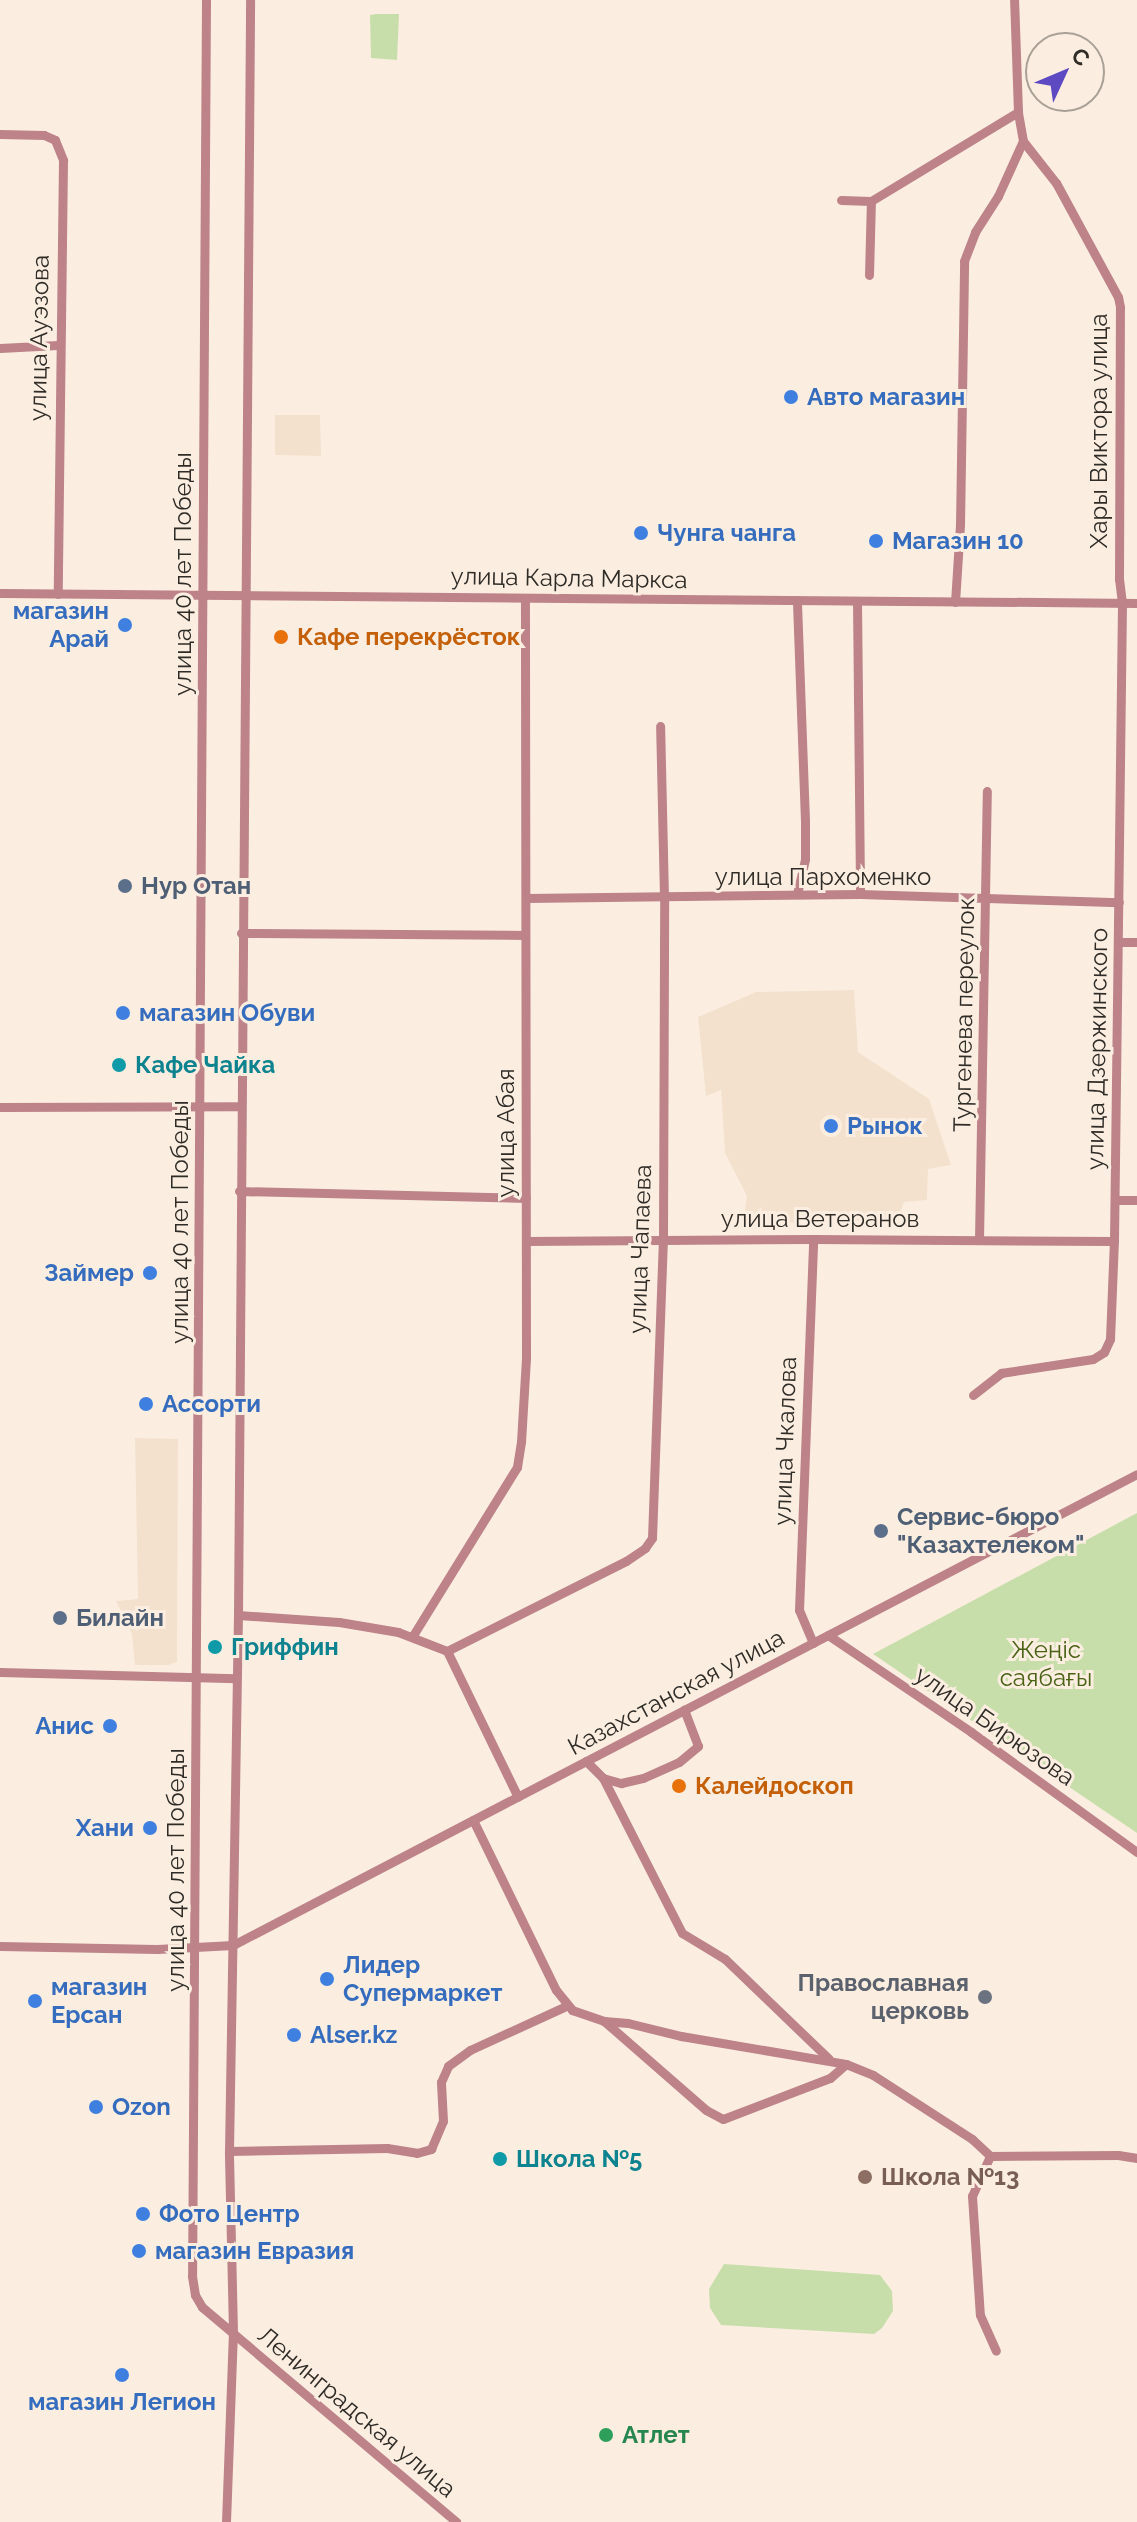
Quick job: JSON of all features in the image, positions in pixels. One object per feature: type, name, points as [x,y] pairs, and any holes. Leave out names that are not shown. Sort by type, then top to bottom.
[{"type":"street","name":"улица 40 лет Победы","points":[[206,0],[192,2276],[195,2295],[202,2307],[233,2332]]},
{"type":"street","points":[[226,2522],[233,2332],[229,2151],[238,1615],[250,0]]},
{"type":"street","name":"Хары Виктора улица","points":[[1014,0],[1018,112],[1023,141],[1056,183],[1118,297],[1122,603]]},
{"type":"street","points":[[841,200],[871,201],[1018,112]]},
{"type":"street","name":"улица Ауэзова","points":[[0,134],[44,135],[60,147],[63,160],[58,345],[58,594]]},
{"type":"street","points":[[955,602],[960,525],[964,261],[975,232],[998,196],[1023,141]]},
{"type":"street","points":[[869,275],[871,201]]},
{"type":"street","points":[[0,348],[58,345]]},
{"type":"street","name":"улица Карла Маркса","points":[[0,593],[1137,603]]},
{"type":"street","name":"улица Абая","points":[[412,1637],[517,1467],[526,1358],[525,598]]},
{"type":"street","points":[[797,600],[805,821],[805,859],[797,894]]},
{"type":"street","points":[[857,601],[860,894]]},
{"type":"street","name":"улица Дзержинского","points":[[973,1395],[1001,1373],[1093,1359],[1104,1352],[1110,1339],[1115,1200],[1122,603]]},
{"type":"street","name":"улица Чапаева","points":[[447,1651],[626,1561],[645,1548],[652,1538],[663,1240],[664,897],[660,726]]},
{"type":"street","name":"Тургенева переулок","points":[[979,1240],[987,791]]},
{"type":"street","name":"улица Пархоменко","points":[[526,898],[860,894],[1119,902]]},
{"type":"street","points":[[241,933],[525,935]]},
{"type":"street","points":[[1118,942],[1137,942]]},
{"type":"street","points":[[0,1107],[240,1106]]},
{"type":"street","points":[[239,1191],[526,1198]]},
{"type":"street","points":[[1115,1200],[1137,1200]]},
{"type":"street","name":"улица Чкалова","points":[[813,1239],[799,1610],[813,1643]]},
{"type":"street","name":"улица Ветеранов","points":[[526,1241],[1114,1241]]},
{"type":"street","name":"Казахстанская улица","points":[[233,1945],[1137,1474]]},
{"type":"street","points":[[238,1615],[339,1622],[412,1637],[447,1651],[518,1797]]},
{"type":"street","name":"улица Бирюзова","points":[[828,1635],[971,1732],[1137,1852]]},
{"type":"street","points":[[0,1672],[236,1678]]},
{"type":"street","points":[[603,1778],[621,1783],[643,1778],[692,1754],[698,1746],[684,1710]]},
{"type":"street","points":[[586,1761],[603,1778],[682,1933],[725,1959],[830,2060]]},
{"type":"street","points":[[473,1820],[566,2006],[604,2021],[846,2064],[873,2075],[972,2139],[990,2156],[1118,2155],[1137,2158]]},
{"type":"street","points":[[0,1946],[196,1948],[233,1945]]},
{"type":"street","points":[[229,2151],[387,2148],[417,2153],[431,2149],[443,2121],[441,2082],[448,2066],[470,2050],[566,2006]]},
{"type":"street","points":[[604,2021],[706,2110],[723,2119],[830,2078],[846,2064]]},
{"type":"street","points":[[990,2156],[972,2196],[980,2315],[996,2351]]},
{"type":"street","name":"Ленинградская улица","points":[[233,2332],[456,2522]]},
{"type":"shaded area","points":[[275,415],[320,415],[321,456],[275,455]]},
{"type":"shaded area","name":"Рынок","points":[[854,990],[858,1052],[929,1099],[951,1165],[928,1169],[927,1200],[904,1202],[898,1219],[743,1224],[747,1196],[725,1153],[721,1090],[706,1096],[698,1017],[756,992]]},
{"type":"shaded area","points":[[135,1438],[178,1439],[177,1662],[168,1665],[135,1665],[132,1634],[116,1601],[138,1599]]},
{"type":"green space","points":[[399,14],[397,60],[371,58],[370,15]]},
{"type":"green space","name":"Жеңіс саябағы","points":[[1137,1513],[1137,1833],[873,1654]]},
{"type":"green space","points":[[724,2264],[880,2275],[892,2291],[893,2311],[874,2334],[721,2325],[710,2308],[709,2289]]},
{"type":"place","name":"Авто магазин","points":[[791,397]]},
{"type":"place","name":"Чунга чанга","points":[[641,533]]},
{"type":"place","name":"Магазин 10","points":[[876,541]]},
{"type":"place","name":"магазин Арай","points":[[125,625]]},
{"type":"place","name":"Кафе перекрёсток","points":[[281,637]]},
{"type":"place","name":"Нур Отан","points":[[125,886]]},
{"type":"place","name":"магазин Обуви","points":[[123,1013]]},
{"type":"place","name":"Кафе Чайка","points":[[119,1065]]},
{"type":"place","name":"Рынок","points":[[831,1126]]},
{"type":"place","name":"Займер","points":[[150,1273]]},
{"type":"place","name":"Ассорти","points":[[146,1404]]},
{"type":"place","name":"Сервис-бюро \"Казахтелеком\"","points":[[881,1531]]},
{"type":"place","name":"Билайн","points":[[60,1618]]},
{"type":"place","name":"Гриффин","points":[[215,1647]]},
{"type":"place","name":"Анис","points":[[110,1726]]},
{"type":"place","name":"Калейдоскоп","points":[[679,1786]]},
{"type":"place","name":"Хани","points":[[150,1828]]},
{"type":"place","name":"Лидер Супермаркет","points":[[327,1979]]},
{"type":"place","name":"Православная церковь","points":[[985,1997]]},
{"type":"place","name":"магазин Ерсан","points":[[35,2001]]},
{"type":"place","name":"Alser.kz","points":[[294,2035]]},
{"type":"place","name":"Ozon","points":[[96,2107]]},
{"type":"place","name":"Школа №5","points":[[500,2159]]},
{"type":"place","name":"Школа №13","points":[[865,2177]]},
{"type":"place","name":"Фото Центр","points":[[143,2214]]},
{"type":"place","name":"магазин Евразия","points":[[139,2251]]},
{"type":"place","name":"магазин Легион","points":[[122,2375]]},
{"type":"place","name":"Атлет","points":[[606,2435]]}]
